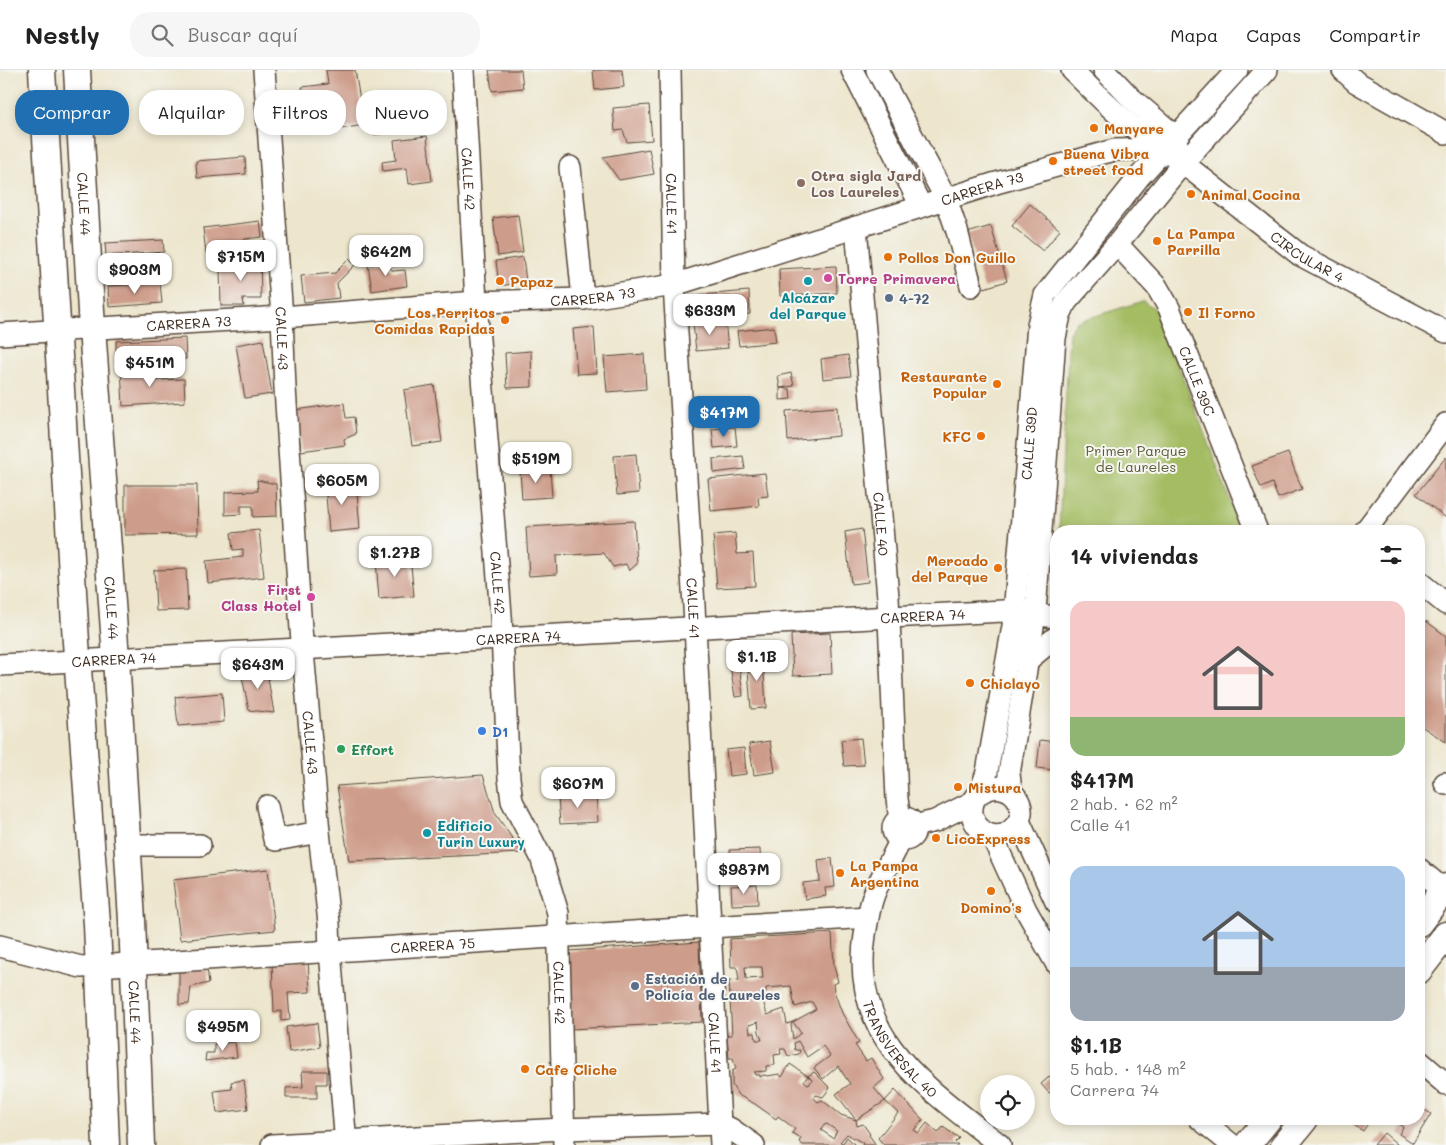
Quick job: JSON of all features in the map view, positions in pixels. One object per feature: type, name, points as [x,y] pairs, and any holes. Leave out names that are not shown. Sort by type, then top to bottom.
[{"type":"main road","points":[[42,70],[75,622],[99,966],[106,1145]]},
{"type":"main road","name":"CALLE 44","points":[[77,70],[92,328],[116,658],[134,964],[141,1145]]},
{"type":"main road","points":[[1425,915],[1445,890]]},
{"type":"main road","points":[[1425,962],[1446,935]]},
{"type":"main road","points":[[1283,1145],[1300,1125]]},
{"type":"street","name":"CALLE 43","points":[[264,70],[303,648],[319,832],[330,923],[330,951],[346,1143]]},
{"type":"street","name":"CALLE 42","points":[[463,70],[476,302],[502,615],[509,778],[512,800],[541,857],[558,913],[563,1137]]},
{"type":"street","name":"CALLE 41","points":[[670,70],[674,285],[695,628],[720,1135]]},
{"type":"street","points":[[852,70],[921,206]]},
{"type":"street","points":[[877,70],[946,199],[957,230],[971,286]]},
{"type":"street","name":"CIRCULAR 4","points":[[1072,70],[1116,114],[1152,142],[1170,143]]},
{"type":"street","name":"CIRCULAR 4","points":[[1104,70],[1170,143],[1182,164],[1300,255],[1446,332]]},
{"type":"street","points":[[1170,143],[1237,70]]},
{"type":"street","points":[[1182,164],[1267,70]]},
{"type":"street","points":[[1343,70],[1356,82],[1446,133]]},
{"type":"street","points":[[1115,150],[1122,134],[1116,114]]},
{"type":"street","name":"CARRERA 73","points":[[0,334],[282,317],[476,302],[583,299],[674,285],[996,183],[1115,150],[1170,143]]},
{"type":"street","name":"CALLE 39D","points":[[1011,791],[1009,774],[1028,660],[1025,612],[1038,324],[1045,296],[1133,185],[1170,143]]},
{"type":"street","name":"CALLE 39D","points":[[976,797],[987,772],[1025,612],[1055,338],[1060,314],[1066,302],[1117,244],[1182,164]]},
{"type":"street","points":[[570,167],[583,299]]},
{"type":"street","name":"CALLE 40","points":[[856,227],[889,617],[897,800],[905,828]]},
{"type":"street","name":"CALLE 39C","points":[[1117,244],[1157,287],[1169,308],[1255,525]]},
{"type":"street","points":[[1370,525],[1446,424]]},
{"type":"street","points":[[1425,587],[1446,604]]},
{"type":"street","name":"CARRERA 74","points":[[0,665],[889,617],[1025,612],[1050,616]]},
{"type":"street","points":[[1028,660],[1050,642]]},
{"type":"street","points":[[868,917],[872,898],[905,828],[935,821],[976,797],[987,788],[995,786],[1011,791],[1017,797],[1020,805],[1019,821],[1008,833],[1000,836],[983,830],[935,821]]},
{"type":"street","points":[[976,797],[972,813],[1050,952]]},
{"type":"street","points":[[267,806],[274,839],[276,840],[319,832]]},
{"type":"street","points":[[1019,821],[1050,889]]},
{"type":"street","points":[[127,845],[200,845]]},
{"type":"street","points":[[1425,873],[1445,890]]},
{"type":"street","name":"CARRERA 75","points":[[0,946],[82,967],[868,917]]},
{"type":"street","name":"TRANSVERSAL 40","points":[[868,917],[862,961],[864,980],[867,1000],[882,1034],[907,1068],[924,1085],[1000,1145]]},
{"type":"street","points":[[1425,1066],[1446,1084]]},
{"type":"street","points":[[1207,1125],[1232,1145]]},
{"type":"street","points":[[272,1145],[563,1137],[720,1135],[731,1128],[754,1145]]},
{"type":"street","points":[[1257,1128],[1283,1145]]},
{"type":"green space","name":"Primer Parque de Laureles","points":[[1143,301],[1157,310],[1240,525],[1059,525],[1069,333],[1076,322]]},
{"type":"building","points":[[326,70],[355,70],[358,90],[356,90],[356,126],[346,128],[346,90],[302,90],[302,87],[328,84]]},
{"type":"building","points":[[489,70],[521,70],[523,88],[492,91]]},
{"type":"building","points":[[593,70],[622,70],[624,87],[595,90]]},
{"type":"building","points":[[649,105],[652,140],[627,142],[623,130],[615,131],[613,108]]},
{"type":"building","points":[[427,136],[432,181],[409,184],[407,168],[383,171],[382,162],[396,160],[394,140]]},
{"type":"building","points":[[649,149],[654,174],[619,180],[603,157]]},
{"type":"building","points":[[245,157],[246,174],[197,178],[196,161]]},
{"type":"building","points":[[1030,204],[1060,230],[1043,251],[1012,226]]},
{"type":"building","points":[[518,215],[523,252],[498,256],[493,218]]},
{"type":"building","points":[[260,221],[262,237],[244,239],[246,249],[206,253],[203,228]]},
{"type":"building","points":[[991,226],[1007,281],[984,288],[967,233]]},
{"type":"building","points":[[163,240],[164,252],[106,256],[105,243]]},
{"type":"building","points":[[260,254],[261,299],[243,299],[244,306],[221,306],[220,268],[241,268],[241,255]]},
{"type":"building","points":[[523,257],[526,282],[499,286],[496,261]]},
{"type":"building","points":[[349,259],[355,265],[337,283],[339,298],[304,302],[301,276],[335,273]]},
{"type":"building","points":[[385,262],[393,271],[405,270],[407,286],[372,291],[368,265]]},
{"type":"building","name":"Alcázar del Parque","points":[[836,266],[837,293],[780,296],[779,269]]},
{"type":"building","points":[[160,283],[162,303],[109,307],[108,286]]},
{"type":"building","points":[[749,291],[750,314],[702,318],[700,295]]},
{"type":"building","points":[[725,320],[728,348],[696,351],[693,323]]},
{"type":"building","points":[[594,327],[597,373],[577,374],[573,329]]},
{"type":"building","points":[[774,327],[776,342],[739,346],[737,331]]},
{"type":"building","points":[[185,338],[186,359],[116,362],[116,341]]},
{"type":"building","points":[[263,340],[272,394],[245,398],[236,345]]},
{"type":"building","points":[[531,351],[532,387],[507,388],[505,353]]},
{"type":"building","points":[[644,354],[646,389],[607,392],[604,357]]},
{"type":"building","points":[[848,355],[851,376],[823,379],[821,359]]},
{"type":"building","points":[[156,367],[157,380],[184,379],[185,402],[123,406],[121,368]]},
{"type":"building","points":[[791,373],[794,386],[780,388],[778,376]]},
{"type":"building","points":[[434,385],[442,442],[412,446],[404,390]]},
{"type":"building","points":[[780,388],[790,389],[791,399],[780,400]]},
{"type":"building","points":[[344,403],[346,418],[354,417],[356,434],[344,439],[345,445],[301,451],[296,410]]},
{"type":"building","points":[[837,407],[839,436],[788,441],[786,411]]},
{"type":"building","points":[[735,427],[737,446],[714,448],[712,429]]},
{"type":"building","points":[[1288,453],[1302,489],[1278,498],[1272,483],[1261,488],[1252,466]]},
{"type":"building","points":[[636,454],[639,493],[617,495],[614,456]]},
{"type":"building","points":[[743,456],[745,469],[714,473],[713,459]]},
{"type":"building","points":[[1446,457],[1446,518],[1416,494]]},
{"type":"building","points":[[550,468],[552,497],[522,499],[520,471]]},
{"type":"building","points":[[765,473],[768,496],[758,497],[759,506],[711,511],[708,479]]},
{"type":"building","points":[[257,480],[276,484],[277,516],[253,517],[253,506],[241,506],[241,514],[225,515],[225,492],[258,491]]},
{"type":"building","points":[[356,481],[360,529],[329,532],[325,484]]},
{"type":"building","points":[[125,485],[197,485],[198,534],[125,535]]},
{"type":"building","points":[[634,521],[637,564],[629,571],[626,564],[613,567],[604,553],[556,556],[557,574],[529,576],[526,527]]},
{"type":"building","points":[[862,529],[868,582],[851,584],[845,532]]},
{"type":"building","points":[[259,530],[264,577],[208,583],[206,561],[243,557],[243,549],[233,550],[231,533]]},
{"type":"building","points":[[735,533],[737,554],[753,553],[755,586],[717,588],[713,535]]},
{"type":"building","points":[[410,556],[414,596],[379,599],[376,560]]},
{"type":"building","points":[[186,569],[188,610],[156,611],[154,570]]},
{"type":"building","points":[[1426,621],[1446,636],[1446,742],[1425,729]]},
{"type":"building","points":[[830,633],[832,674],[793,676],[791,635]]},
{"type":"building","points":[[763,656],[766,708],[751,709],[747,657]]},
{"type":"building","points":[[739,664],[743,696],[735,697],[730,665]]},
{"type":"building","points":[[266,667],[274,713],[249,710],[241,672]]},
{"type":"building","points":[[222,693],[224,722],[178,726],[175,697]]},
{"type":"building","points":[[861,738],[864,765],[844,766],[841,740]]},
{"type":"building","points":[[1040,740],[1050,741],[1050,770],[1037,768]]},
{"type":"building","points":[[770,741],[775,772],[754,775],[749,744]]},
{"type":"building","points":[[744,748],[746,774],[729,776],[726,750]]},
{"type":"building","name":"Edificio Turin Luxury","points":[[483,775],[495,813],[522,853],[349,861],[337,786]]},
{"type":"building","points":[[596,794],[598,822],[560,824],[558,797]]},
{"type":"building","points":[[760,849],[761,872],[731,874],[730,850]]},
{"type":"building","points":[[832,858],[835,887],[825,888],[826,896],[805,899],[803,883],[820,881],[818,860]]},
{"type":"building","points":[[268,869],[275,930],[180,940],[173,880]]},
{"type":"building","points":[[757,885],[758,904],[732,905],[731,886]]},
{"type":"building","points":[[832,933],[834,966],[838,982],[833,984],[834,991],[842,1013],[859,1043],[855,1045],[866,1061],[871,1058],[884,1079],[874,1088],[885,1101],[856,1120],[857,1126],[863,1124],[876,1145],[862,1145],[863,1143],[847,1134],[840,1142],[843,1143],[847,1137],[855,1145],[803,1145],[799,1142],[801,1138],[792,1133],[795,1129],[778,1116],[776,1119],[738,1095],[732,1085],[732,1071],[736,1069],[733,1058],[729,1058],[727,1035],[732,1035],[729,981],[739,980],[737,967],[731,967],[730,939]],"holes":[[[745,967],[762,967],[763,978],[746,979]],[[791,986],[795,1007],[812,1002],[816,1009],[787,1024],[784,1009],[767,1015],[761,993],[766,992],[766,988]],[[758,1022],[762,1040],[756,1040],[755,1033],[750,1033],[749,1025]],[[793,1022],[801,1033],[793,1039],[791,1025]],[[798,1041],[807,1057],[823,1046],[830,1056],[814,1068],[823,1079],[838,1066],[850,1084],[836,1094],[856,1120],[841,1115],[822,1100],[818,1102],[814,1098],[816,1095],[823,1097],[830,1088],[814,1072],[808,1076],[790,1064],[782,1077],[779,1074],[760,1077],[760,1075],[755,1075],[754,1072],[766,1071],[766,1066],[775,1065],[774,1055],[781,1054],[780,1049],[785,1049],[788,1056],[799,1054],[800,1050],[795,1050],[794,1043]],[[808,1076],[812,1080],[809,1085],[804,1081]],[[827,1124],[837,1131],[833,1138],[821,1130]]]},
{"type":"building","name":"Estación de Policía de Laureles","points":[[699,942],[702,1022],[571,1029],[569,951]]},
{"type":"building","points":[[308,960],[310,992],[288,993],[290,1020],[281,1021],[281,1011],[274,1012],[272,962]]},
{"type":"building","points":[[207,969],[209,983],[191,987],[189,1004],[179,1005],[179,970]]},
{"type":"building","points":[[317,1023],[320,1047],[289,1052],[286,1027]]},
{"type":"building","points":[[235,1042],[237,1057],[205,1061],[206,1053],[214,1053],[214,1044]]},
{"type":"building","points":[[302,1071],[327,1071],[327,1084],[317,1084],[317,1098],[286,1098],[286,1088],[303,1087]]},
{"type":"building","points":[[1050,1076],[1050,1092],[1049,1093],[1041,1084]]},
{"type":"building","points":[[244,1080],[248,1109],[217,1113],[214,1091],[232,1089],[231,1082]]},
{"type":"building","points":[[895,1090],[923,1120],[914,1130],[919,1133],[927,1123],[938,1133],[943,1127],[959,1138],[955,1142],[958,1145],[884,1145],[878,1138],[898,1113],[885,1101]]},
{"type":"building","points":[[1425,1110],[1431,1114],[1425,1124]]},
{"type":"building","points":[[1354,1125],[1367,1125],[1363,1131]]},
{"type":"building","points":[[1400,1125],[1424,1125],[1413,1143],[1399,1134],[1403,1127]]},
{"type":"building","points":[[1384,1133],[1398,1145],[1374,1145]]},
{"type":"place","name":"Manyare","points":[[1094,128]]},
{"type":"place","name":"Buena Vibra street food","points":[[1053,161]]},
{"type":"place","name":"Otra sigla Jard Los Laureles","points":[[801,183]]},
{"type":"place","name":"Animal Cocina","points":[[1191,194]]},
{"type":"place","name":"La Pampa Parrilla","points":[[1157,241]]},
{"type":"place","name":"Pollos Don Guillo","points":[[888,257]]},
{"type":"place","name":"Torre Primavera","points":[[828,278]]},
{"type":"place","name":"Papaz","points":[[500,281]]},
{"type":"place","name":"Alcázar del Parque","points":[[808,281]]},
{"type":"place","name":"4-72","points":[[889,298]]},
{"type":"place","name":"Il Forno","points":[[1188,312]]},
{"type":"place","name":"Los Perritos Comidas Rapidas","points":[[505,320]]},
{"type":"place","name":"Restaurante Popular","points":[[997,384]]},
{"type":"place","name":"KFC","points":[[981,436]]},
{"type":"place","name":"Mercado del Parque","points":[[998,568]]},
{"type":"place","name":"First Class Hotel","points":[[311,597]]},
{"type":"place","name":"Chiclayo","points":[[970,683]]},
{"type":"place","name":"D1","points":[[482,731]]},
{"type":"place","name":"Effort","points":[[341,749]]},
{"type":"place","name":"Mistura","points":[[958,787]]},
{"type":"place","name":"Edificio Turin Luxury","points":[[427,833]]},
{"type":"place","name":"LicoExpress","points":[[936,838]]},
{"type":"place","name":"La Pampa Argentina","points":[[840,873]]},
{"type":"place","name":"Domino's","points":[[991,891]]},
{"type":"place","name":"Estación de Policía de Laureles","points":[[635,986]]},
{"type":"place","name":"Cafe Cliche","points":[[525,1069]]}]
